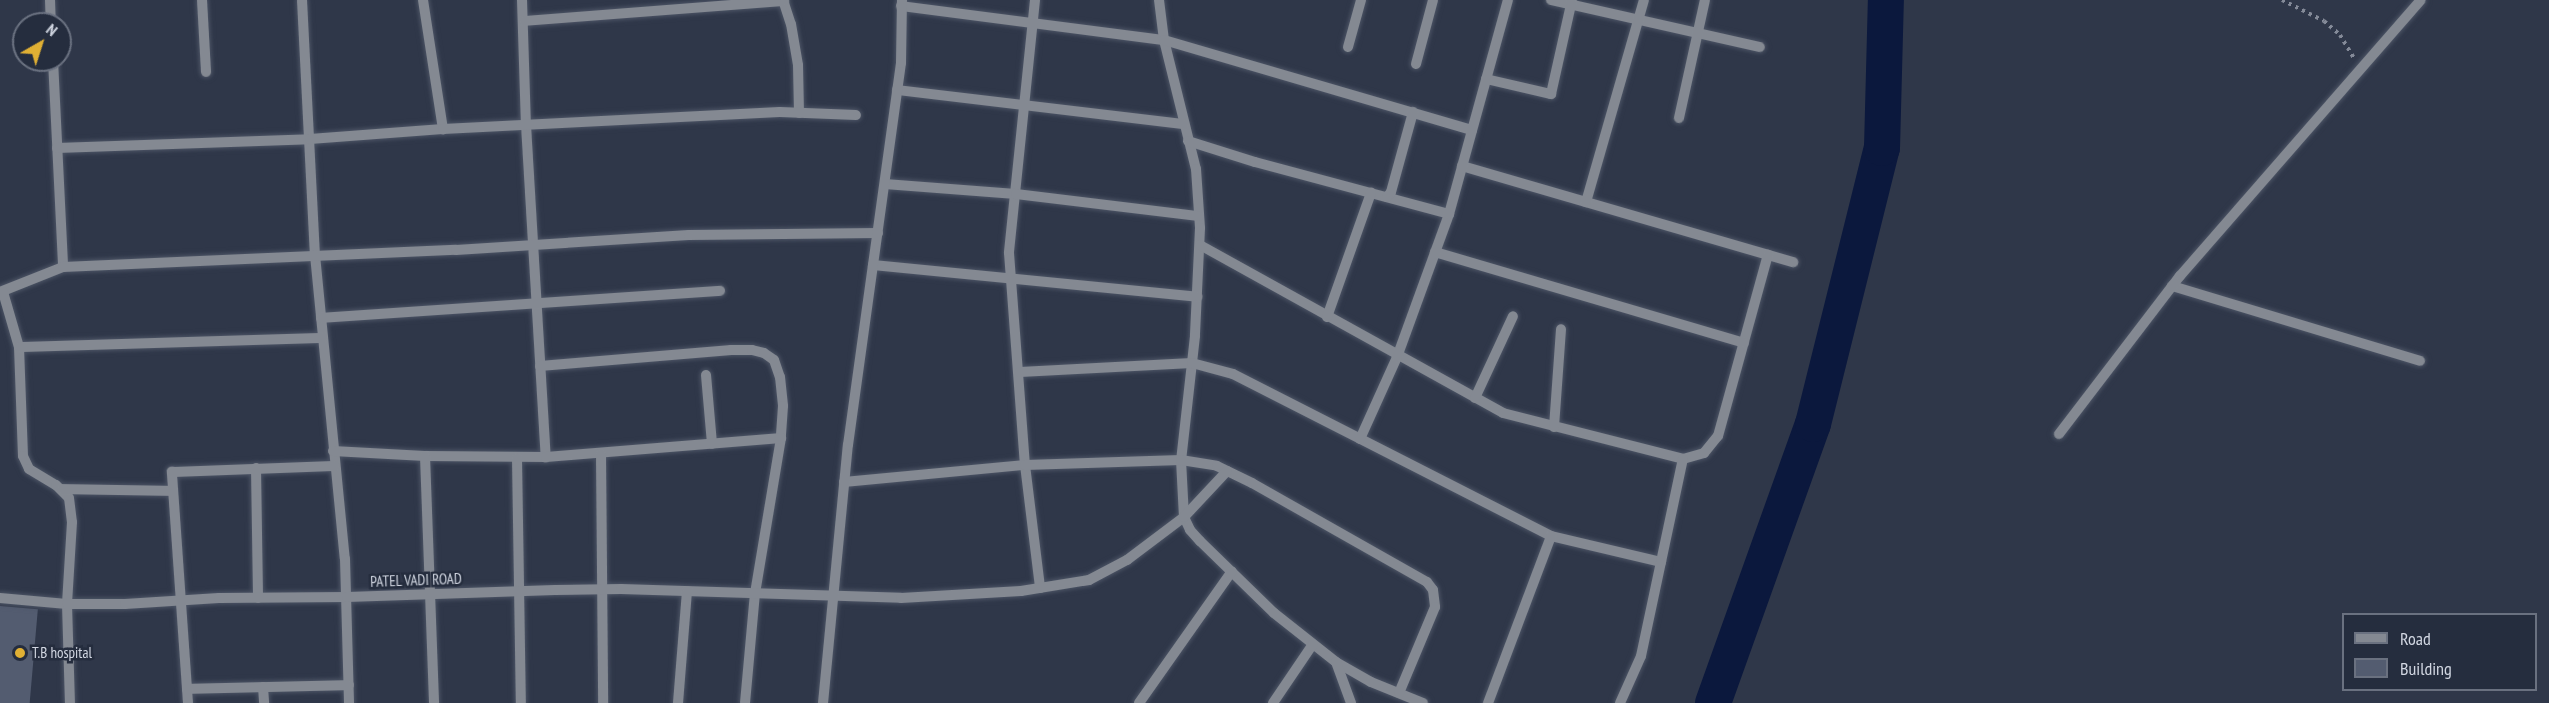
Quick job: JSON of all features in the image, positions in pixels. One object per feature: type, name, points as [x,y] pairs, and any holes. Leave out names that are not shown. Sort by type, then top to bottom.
[{"type":"street","points":[[202,0],[207,72]]},
{"type":"street","points":[[302,0],[315,255],[347,597],[349,703]]},
{"type":"street","points":[[423,0],[443,129]]},
{"type":"street","points":[[522,0],[532,246],[546,457]]},
{"type":"street","points":[[1035,0],[1009,254],[1020,372],[1025,465],[1040,588]]},
{"type":"street","points":[[1159,0],[1164,40],[1196,169],[1199,216],[1197,297],[1181,460],[1184,517],[1190,530],[1275,613],[1336,662],[1371,682],[1423,703]]},
{"type":"street","points":[[1348,47],[1361,0]]},
{"type":"street","points":[[1416,64],[1433,0]]},
{"type":"street","points":[[1360,439],[1397,357],[1449,214],[1508,0]]},
{"type":"street","points":[[1551,0],[1571,2],[1760,47]]},
{"type":"street","points":[[1586,202],[1644,0]]},
{"type":"street","points":[[1679,118],[1705,0]]},
{"type":"street","points":[[2059,434],[2172,286],[2421,0]]},
{"type":"street","points":[[524,21],[783,1],[791,24],[798,64],[799,113]]},
{"type":"street","points":[[1486,79],[1551,94],[1571,2]]},
{"type":"street","points":[[823,703],[844,482],[897,90],[902,42],[901,3],[1164,40],[1472,130]]},
{"type":"street","points":[[54,72],[63,267]]},
{"type":"street","points":[[897,90],[1184,124]]},
{"type":"street","points":[[1387,197],[1391,192],[1413,112]]},
{"type":"street","points":[[57,148],[310,139],[443,129],[799,113],[856,115]]},
{"type":"street","points":[[1188,141],[1449,214]]},
{"type":"street","points":[[1462,166],[1793,262]]},
{"type":"street","points":[[885,184],[1016,194],[1199,216]]},
{"type":"street","points":[[1327,316],[1371,193]]},
{"type":"street","points":[[70,703],[67,604],[72,522],[69,498],[62,489],[29,469],[22,456],[19,347],[1,292],[63,267],[532,246],[689,235],[878,233]]},
{"type":"street","points":[[1200,245],[1397,357],[1503,413],[1683,459],[1704,453],[1718,436],[1768,255]]},
{"type":"street","points":[[1435,252],[1744,343]]},
{"type":"street","points":[[873,265],[1197,297]]},
{"type":"street","points":[[2172,286],[2420,361]]},
{"type":"street","points":[[321,318],[720,291]]},
{"type":"street","points":[[1475,398],[1513,316]]},
{"type":"street","points":[[1554,427],[1561,329]]},
{"type":"street","points":[[19,347],[322,338]]},
{"type":"street","points":[[540,366],[731,350],[758,351],[774,360],[780,377],[783,406],[782,438],[755,593],[745,703]]},
{"type":"street","points":[[1020,372],[1192,363],[1233,374],[1551,536],[1661,561]]},
{"type":"street","points":[[706,375],[712,444]]},
{"type":"street","points":[[333,452],[517,458],[601,454],[782,438]]},
{"type":"street","points":[[601,454],[600,590],[603,703]]},
{"type":"street","points":[[425,456],[434,703]]},
{"type":"street","points":[[517,458],[521,703]]},
{"type":"street","points":[[1620,703],[1641,656],[1683,459]]},
{"type":"street","points":[[844,482],[1025,465],[1181,460],[1217,466],[1407,568],[1427,582],[1433,590],[1435,607],[1399,693]]},
{"type":"street","points":[[188,703],[172,472],[335,466]]},
{"type":"street","points":[[256,468],[258,598]]},
{"type":"street","name":"PATEL VADI ROAD","points":[[0,598],[67,604],[600,590],[901,598],[1040,588],[1089,580],[1127,560],[1184,517],[1227,471]]},
{"type":"street","points":[[62,489],[173,491]]},
{"type":"street","points":[[1488,703],[1551,536]]},
{"type":"street","points":[[1139,703],[1232,571]]},
{"type":"street","points":[[678,703],[687,591]]},
{"type":"street","points":[[1273,703],[1313,644]]},
{"type":"street","points":[[1336,662],[1351,703]]},
{"type":"street","points":[[187,689],[349,685]]},
{"type":"street","points":[[263,687],[264,703]]},
{"type":"path","points":[[2282,0],[2324,21],[2340,35],[2361,68]]},
{"type":"building","name":"T.B hospital","points":[[0,606],[38,609],[30,703],[0,703]]},
{"type":"waterway","points":[[1713,703],[1813,424],[1882,148],[1886,0]]},
{"type":"place","name":"T.B hospital","points":[[20,653]]}]
